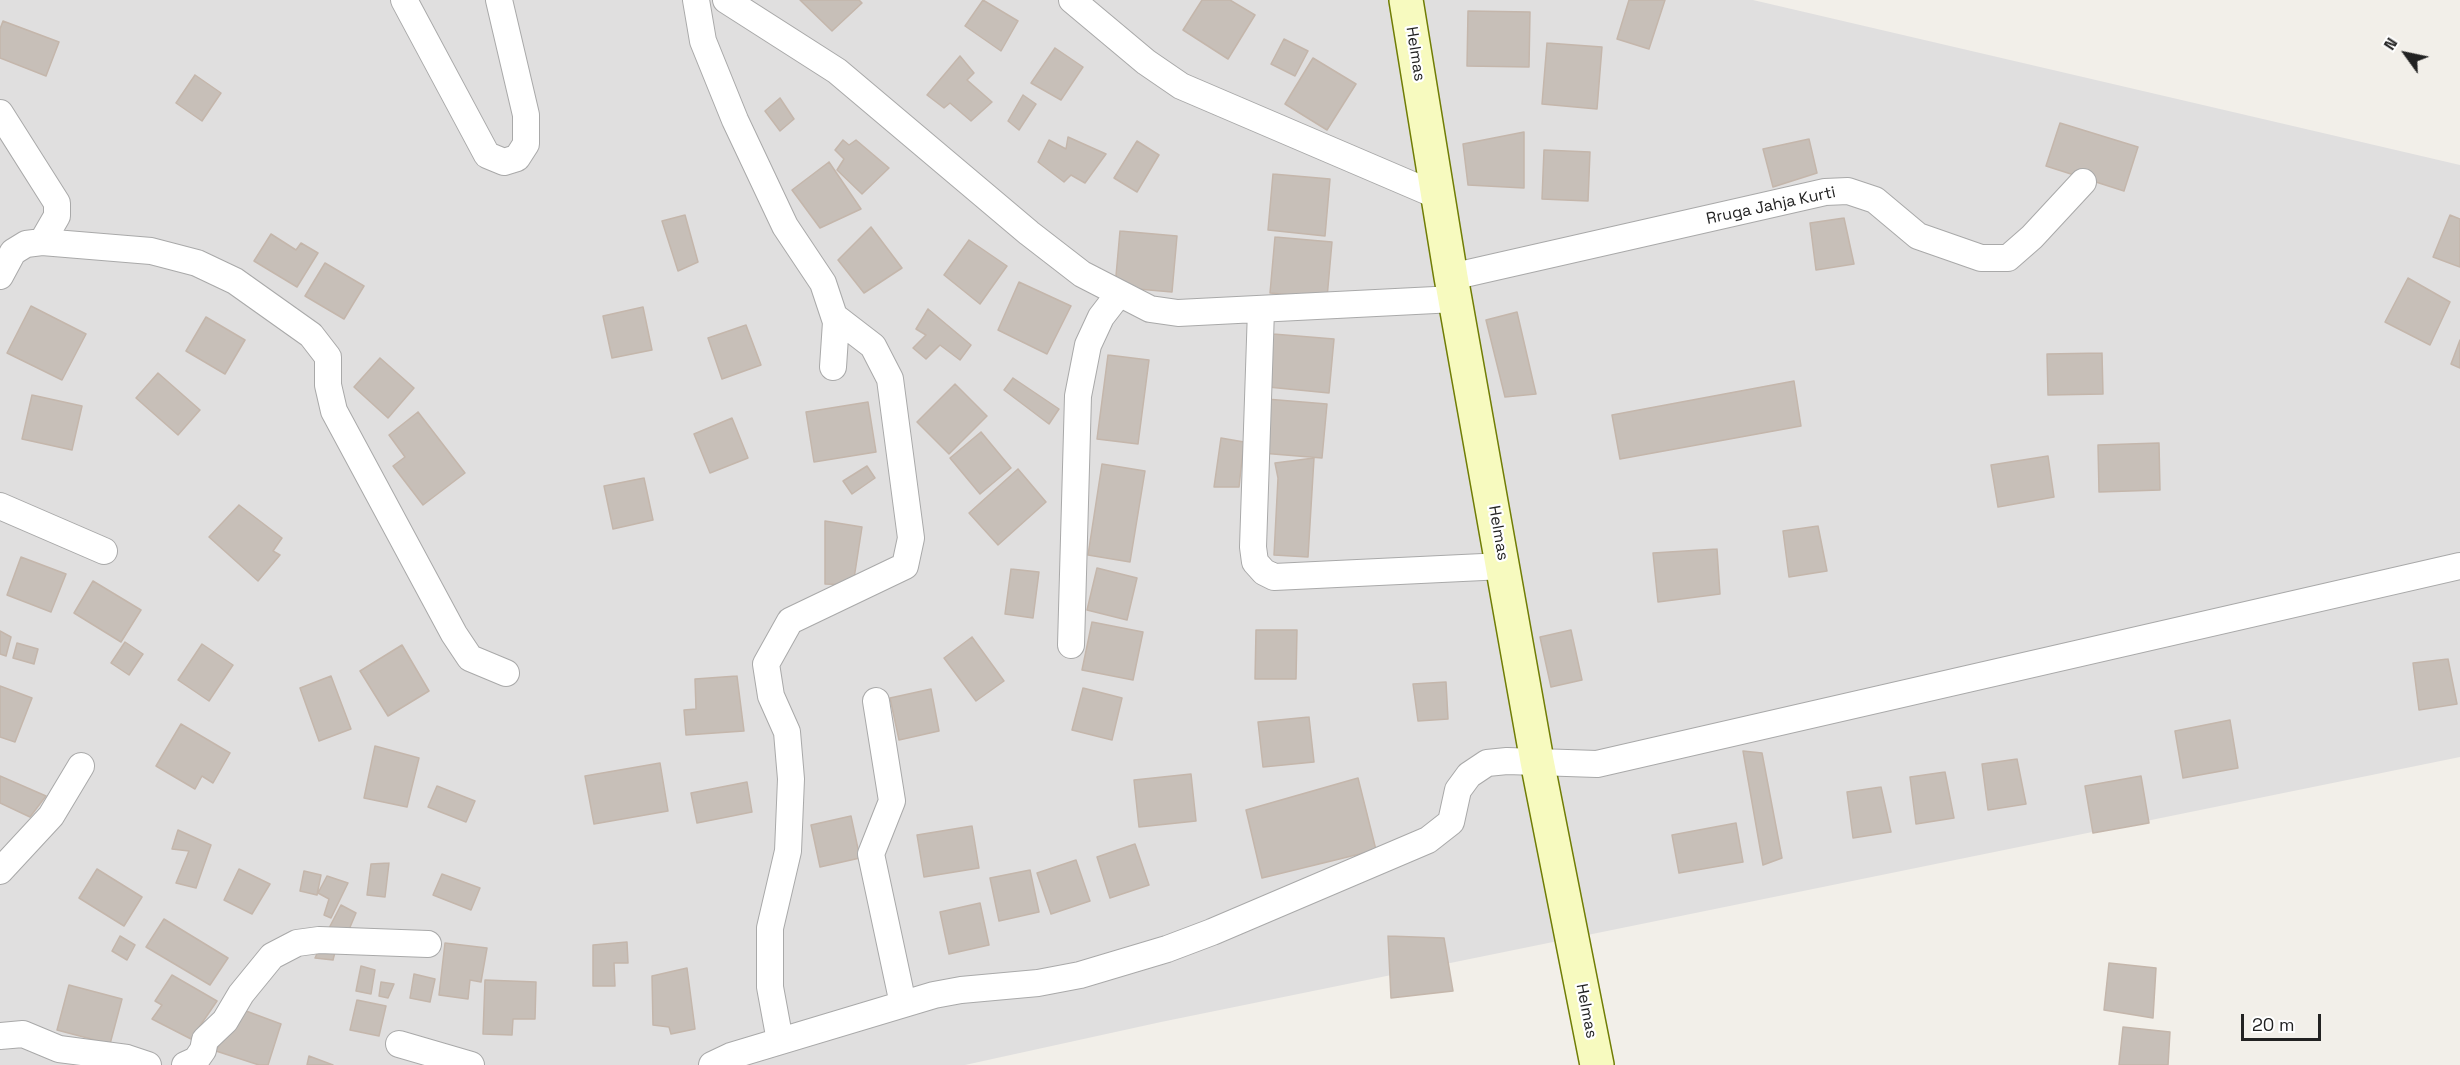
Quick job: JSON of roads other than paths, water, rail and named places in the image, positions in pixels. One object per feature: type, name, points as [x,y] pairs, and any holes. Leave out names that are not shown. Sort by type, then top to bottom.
[{"type":"street","points":[[404,0],[487,155],[504,162],[517,158],[526,144],[526,115],[500,0]]},
{"type":"street","points":[[696,0],[703,41],[735,120],[785,225],[823,283],[834,316],[833,367]]},
{"type":"street","name":"Rruga Jahja Kurti","points":[[726,0],[837,72],[1029,233],[1082,274],[1150,309],[1178,313],[1261,310],[1453,288],[1825,192],[1848,191],[1875,200],[1918,236],[1981,258],[2008,258],[2032,237],[2083,182]]},
{"type":"street","points":[[1072,0],[1146,62],[1181,86],[1438,196]]},
{"type":"street","name":"Helmas","points":[[1406,0],[1453,288],[1537,761],[1597,1065]]},
{"type":"street","points":[[0,113],[57,204],[57,216],[42,242]]},
{"type":"street","points":[[0,276],[13,252],[26,243],[42,242],[151,251],[197,263],[235,281],[311,335],[328,357],[328,385],[334,411],[454,634],[470,658],[506,673]]},
{"type":"street","points":[[1071,645],[1078,396],[1088,345],[1101,317],[1118,294]]},
{"type":"street","points":[[1261,310],[1253,547],[1255,562],[1264,572],[1274,576],[1504,566]]},
{"type":"street","points":[[780,1041],[770,987],[770,928],[788,851],[791,779],[787,732],[771,696],[766,664],[790,621],[905,566],[911,538],[890,379],[873,346],[834,316]]},
{"type":"street","points":[[0,506],[104,551]]},
{"type":"street","points":[[712,1065],[731,1056],[903,1004],[961,990],[1038,983],[1080,975],[1167,949],[1428,840],[1451,822],[1458,790],[1469,775],[1487,763],[1537,761],[1578,765],[1597,764],[2460,566]]},
{"type":"street","points":[[876,701],[892,801],[871,854],[903,1004]]},
{"type":"street","points":[[0,871],[51,816],[81,766]]},
{"type":"street","points":[[184,1065],[196,1060],[203,1050],[205,1040],[225,1021],[241,994],[272,956],[297,943],[319,940],[428,944]]},
{"type":"street","points":[[0,1036],[23,1034],[59,1049],[126,1058],[148,1065]]},
{"type":"street","points":[[399,1044],[471,1065]]}]
